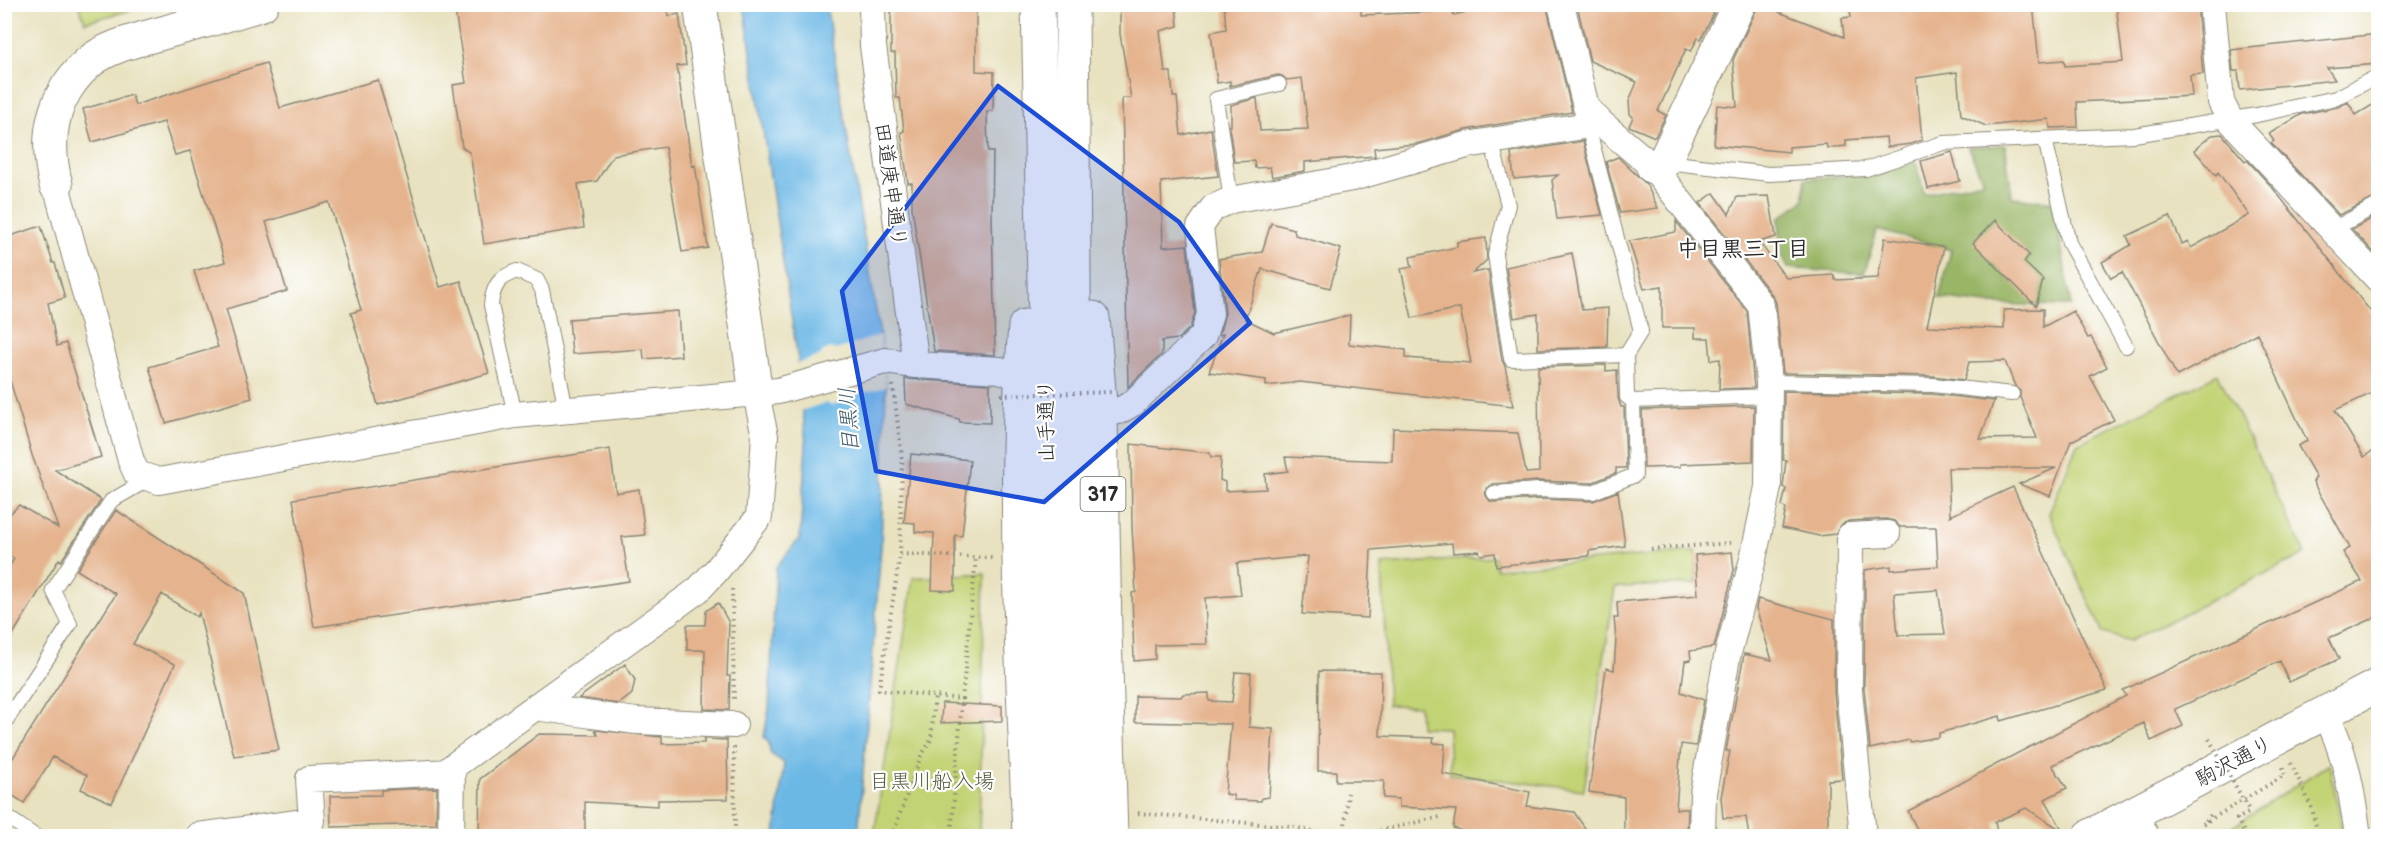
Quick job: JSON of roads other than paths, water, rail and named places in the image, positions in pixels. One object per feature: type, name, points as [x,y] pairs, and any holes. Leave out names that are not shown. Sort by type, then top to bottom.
[{"type":"main road","points":[[56,185],[49,149],[52,123],[60,101],[89,63],[110,50],[131,42],[262,4]]},
{"type":"main road","points":[[700,4],[772,392]]},
{"type":"main road","name":"山手通り","points":[[1038,4],[1056,837]]},
{"type":"main road","name":"山手通り","points":[[1072,4],[1076,453],[1083,837]]},
{"type":"main road","points":[[1659,164],[1739,4]]},
{"type":"main road","points":[[1029,837],[1020,558],[1010,392],[1041,148]]},
{"type":"main road","name":"317","points":[[1073,152],[1100,383],[1108,403],[1105,632],[1111,837]]},
{"type":"main road","name":"駒沢通り","points":[[2090,837],[2137,826],[2325,713],[2379,685]]},
{"type":"street","name":"田道庚申通り","points":[[872,4],[873,46],[916,366]]},
{"type":"street","points":[[1561,4],[1586,107],[1596,123],[1659,164],[1761,305],[1768,389],[1768,488],[1756,547],[1725,668],[1703,794],[1702,837]]},
{"type":"street","points":[[2212,4],[2221,102],[2230,120],[2379,279]]},
{"type":"street","points":[[1108,403],[1119,411],[1133,403],[1203,336],[1210,314],[1200,227],[1213,208],[1232,200],[1352,178],[1491,140],[1596,123]]},
{"type":"street","points":[[56,185],[131,461],[137,474],[159,481],[515,415],[772,392],[889,369],[916,366],[1000,370],[1015,376],[1010,392]]},
{"type":"street","points":[[451,837],[452,767],[699,590],[759,517],[765,436],[772,392]]},
{"type":"street","points":[[1863,837],[1849,690],[1850,536],[1887,534]]},
{"type":"street","points":[[535,707],[636,721],[734,725]]},
{"type":"street","points":[[2325,713],[2337,735],[2351,786],[2358,837]]},
{"type":"street","points":[[198,837],[312,821],[309,779],[452,772]]},
{"type":"lane","points":[[1659,164],[1768,174],[1866,169],[1943,143],[2134,135],[2230,120],[2337,98],[2379,76]]},
{"type":"lane","points":[[1232,200],[1216,99],[1279,84]]},
{"type":"lane","points":[[1596,123],[1590,134],[1641,331],[1626,355],[1627,397],[1633,401],[1768,389],[1933,385],[2013,394]]},
{"type":"lane","points":[[2045,138],[2069,243],[2126,346]]},
{"type":"lane","points":[[1491,140],[1508,205],[1495,255],[1511,359],[1626,355]]},
{"type":"lane","points":[[2333,229],[2379,205]]},
{"type":"lane","points":[[515,415],[491,305],[496,284],[503,276],[517,271],[537,280],[542,290],[566,410]]},
{"type":"lane","points":[[1494,493],[1538,490],[1593,492],[1635,475],[1633,401]]},
{"type":"lane","points":[[4,724],[70,624],[53,590],[111,501],[148,478]]},
{"type":"lane","points":[[4,815],[35,837]]},
{"type":"water","name":"目黒川","points":[[744,5],[826,5],[880,335],[886,387],[881,547],[858,836],[775,836],[784,763],[770,753],[769,743],[764,737],[769,709],[776,567],[800,538],[806,444],[798,360]]},
{"type":"district","name":"中目黒三丁目","points":[[1743,248]]},
{"type":"park label","name":"目黒川船入場","points":[[932,781]]}]
